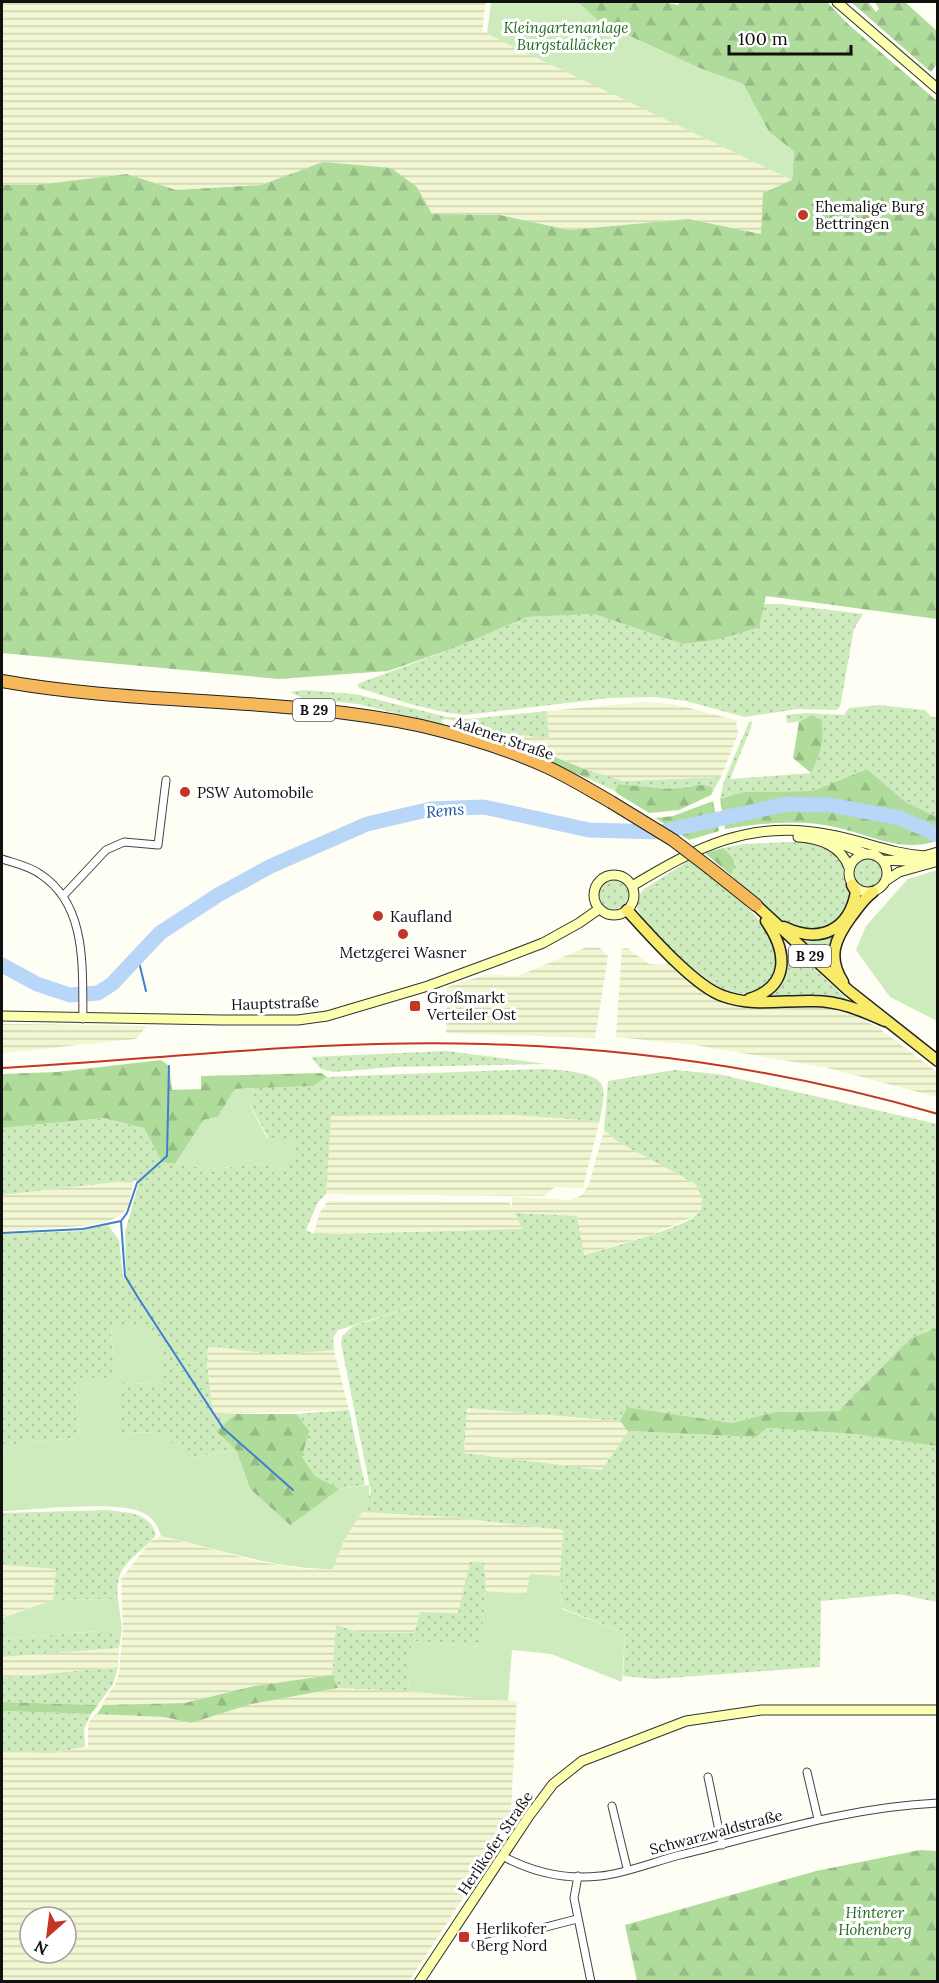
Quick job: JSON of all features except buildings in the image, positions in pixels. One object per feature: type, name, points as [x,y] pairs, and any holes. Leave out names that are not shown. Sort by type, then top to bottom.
[{"type":"highway","name":"Aalener Straße","points":[[2,681],[86,691],[351,714],[422,726],[485,744],[547,767],[611,802],[659,831],[756,905]]},
{"type":"main road","points":[[837,2],[938,89]]},
{"type":"main road","points":[[632,886],[693,851],[737,836],[772,832],[810,832],[841,837],[902,854],[934,856]]},
{"type":"main road","points":[[810,832],[882,860],[897,862],[934,856]]},
{"type":"main road","points":[[693,851],[760,839],[803,837],[832,847],[842,854],[856,892],[851,908],[838,926],[825,934],[801,934],[773,921]]},
{"type":"main road","points":[[849,868],[854,859],[866,854]]},
{"type":"main road","points":[[848,990],[835,963],[835,943],[861,904],[886,880],[934,856]]},
{"type":"main road","points":[[882,860],[887,869],[886,880]]},
{"type":"main road","points":[[619,875],[632,886],[633,899],[627,910],[616,915],[599,909],[595,903],[594,890],[601,879],[619,875]]},
{"type":"main road","points":[[852,885],[861,892],[873,892]]},
{"type":"main road","points":[[745,1000],[766,992],[774,984],[782,963],[778,942],[756,905]]},
{"type":"main road","name":"Aalener Straße","points":[[756,905],[848,990],[938,1061]]},
{"type":"main road","name":"Hauptstraße","points":[[2,1016],[83,1019],[298,1020],[327,1016],[429,986],[543,943],[599,909]]},
{"type":"main road","points":[[627,910],[706,987],[723,996],[745,1000],[828,1002],[861,1010],[885,1021]]},
{"type":"main road","name":"Herlikofer Straße","points":[[419,1982],[504,1857],[529,1816],[553,1785],[582,1761],[686,1721],[761,1710],[938,1710]]},
{"type":"street","points":[[64,895],[106,850],[124,843],[158,845],[166,780]]},
{"type":"street","points":[[2,858],[41,874],[64,895],[76,923],[79,938],[83,1019]]},
{"type":"street","points":[[807,1772],[818,1819]]},
{"type":"street","points":[[708,1777],[722,1845]]},
{"type":"street","name":"Schwarzwaldstraße","points":[[504,1857],[525,1868],[578,1876],[601,1876],[818,1819],[900,1805],[938,1803]]},
{"type":"street","points":[[612,1806],[627,1869]]},
{"type":"street","points":[[578,1876],[574,1898],[591,1982]]},
{"type":"street","points":[[476,1945],[577,1919]]},
{"type":"green space","points":[[2,2],[486,2],[482,31],[792,180],[761,234],[690,219],[569,230],[500,215],[432,214],[417,187],[323,162],[261,185],[176,190],[127,174],[36,185],[2,185]]},
{"type":"green space","name":"Kleingartenanlage Burgstalläcker","points":[[491,2],[578,2],[599,22],[699,68],[743,84],[769,132],[794,151],[792,180],[487,34]]},
{"type":"green space","points":[[578,2],[662,2],[678,5],[680,2],[827,2],[848,24],[937,101],[937,619],[766,596],[759,627],[720,639],[683,644],[594,614],[527,617],[457,647],[388,671],[279,679],[2,653],[2,185],[36,185],[127,174],[176,190],[261,185],[323,162],[391,168],[417,187],[432,214],[500,215],[569,230],[689,219],[761,234],[763,193],[792,180],[794,152],[769,132],[743,84],[699,68],[599,22]]},
{"type":"green space","points":[[851,2],[868,2],[876,12],[879,9],[875,2],[905,2],[937,31],[937,64],[931,72]]},
{"type":"green space","points":[[764,604],[863,614],[854,629],[840,707],[836,710],[797,709],[745,717],[686,701],[655,697],[609,698],[465,715],[411,704],[359,688],[357,684],[457,647],[527,617],[594,614],[683,644],[758,627]]},
{"type":"green space","points":[[304,690],[355,694],[447,717],[469,719],[547,711],[549,739],[505,733],[504,736],[513,740],[510,742],[515,749],[489,739],[488,731],[447,719],[441,720],[444,725],[358,704],[302,698],[290,692]]},
{"type":"green space","points":[[646,702],[673,704],[736,720],[738,734],[721,777],[624,781],[610,779],[504,736],[505,733],[549,739],[547,711]]},
{"type":"green space","points":[[879,705],[925,710],[931,717],[937,717],[937,817],[907,803],[867,769],[813,791],[743,792],[720,799],[724,781],[749,722],[752,721],[751,728],[730,779],[811,773],[804,721],[787,723],[786,715],[806,713],[844,715],[849,708]]},
{"type":"green space","points":[[810,716],[821,719],[822,734],[819,754],[811,773],[793,758],[799,722]]},
{"type":"green space","points":[[513,740],[587,770],[591,777],[587,778],[515,749],[510,742]]},
{"type":"green space","points":[[867,769],[907,803],[937,817],[937,841],[910,845],[898,844],[835,827],[808,823],[766,824],[725,829],[720,799],[743,792],[813,791]]},
{"type":"green space","points":[[587,770],[624,781],[721,777],[713,791],[712,787],[689,786],[669,789],[618,784],[615,791],[587,778],[590,777]]},
{"type":"green space","points":[[618,784],[669,789],[702,785],[712,787],[713,791],[711,795],[679,810],[649,813],[618,794],[615,791]]},
{"type":"green space","points":[[713,801],[719,831],[689,840],[655,818],[673,816]]},
{"type":"green space","points":[[811,843],[825,847],[836,854],[840,860],[849,901],[847,911],[834,925],[805,930],[787,924],[765,908],[731,875],[734,863],[723,848],[744,844]]},
{"type":"green space","points":[[723,848],[734,863],[731,875],[705,853]]},
{"type":"green space","points":[[868,859],[879,863],[883,874],[879,885],[868,889],[857,885],[853,874],[857,863]]},
{"type":"green space","points":[[690,860],[736,896],[752,912],[766,930],[775,947],[776,964],[769,980],[758,989],[748,993],[733,993],[710,981],[666,944],[638,910],[638,899],[644,889]]},
{"type":"green space","points":[[938,870],[937,1021],[890,997],[856,950],[866,926],[908,879]]},
{"type":"green space","points":[[614,879],[625,883],[629,894],[625,905],[614,909],[603,905],[599,894],[603,883]]},
{"type":"green space","points":[[833,935],[829,953],[831,966],[821,962],[798,939],[813,941]]},
{"type":"green space","points":[[782,946],[803,958],[852,1004],[759,999],[770,991]]},
{"type":"green space","points":[[587,947],[600,948],[608,956],[595,1038],[446,1033],[447,987],[485,975],[518,976]]},
{"type":"green space","points":[[627,948],[649,964],[665,965],[669,962],[709,997],[728,1004],[758,1008],[819,1006],[856,1016],[877,1027],[937,1072],[937,1097],[824,1067],[695,1045],[616,1037],[622,949]]},
{"type":"green space","points":[[2,1024],[147,1026],[136,1039],[2,1053]]},
{"type":"green space","points":[[447,1051],[547,1064],[395,1067],[333,1072],[321,1069],[311,1057]]},
{"type":"green space","points":[[161,1060],[169,1066],[172,1090],[201,1089],[201,1076],[321,1073],[327,1077],[313,1086],[235,1089],[218,1117],[204,1120],[175,1164],[162,1162],[144,1128],[104,1118],[2,1128],[2,1074],[57,1072]]},
{"type":"green space","points":[[539,1069],[573,1072],[598,1080],[604,1094],[599,1123],[512,1115],[331,1116],[326,1194],[318,1202],[306,1230],[314,1234],[335,1234],[522,1229],[515,1213],[577,1216],[584,1255],[674,1227],[695,1216],[701,1208],[700,1191],[694,1183],[618,1142],[604,1130],[608,1081],[674,1070],[718,1074],[937,1124],[937,1328],[911,1338],[840,1411],[775,1412],[732,1423],[627,1407],[620,1421],[467,1408],[464,1453],[602,1470],[628,1431],[756,1437],[767,1428],[855,1434],[937,1445],[937,1602],[897,1594],[821,1601],[820,1667],[655,1679],[623,1676],[625,1633],[562,1608],[560,1576],[563,1530],[449,1517],[362,1512],[371,1492],[341,1344],[342,1336],[353,1326],[443,1297],[338,1330],[333,1338],[334,1350],[278,1355],[208,1346],[207,1364],[213,1414],[236,1414],[216,1431],[236,1450],[188,1458],[181,1443],[171,1443],[163,1432],[121,1433],[118,1383],[162,1384],[160,1347],[143,1328],[111,1326],[114,1378],[76,1378],[79,1438],[28,1442],[2,1449],[2,1234],[81,1231],[108,1225],[119,1240],[123,1277],[126,1277],[125,1232],[139,1182],[134,1180],[2,1195],[2,1128],[104,1118],[144,1128],[162,1162],[212,1169],[260,1164],[286,1170],[250,1105],[254,1088],[313,1086],[327,1077]]},
{"type":"green space","points":[[254,1088],[250,1106],[267,1138],[294,1140],[294,1152],[286,1170],[260,1164],[212,1169],[175,1164],[204,1120],[218,1117],[235,1089]]},
{"type":"green space","points":[[512,1115],[599,1123],[583,1188],[555,1187],[544,1196],[326,1194],[330,1116]]},
{"type":"green space","points":[[604,1130],[618,1142],[694,1183],[701,1191],[703,1202],[697,1215],[651,1235],[583,1255],[577,1216],[515,1213],[523,1229],[314,1234],[319,1214],[328,1201],[509,1202],[512,1207],[512,1197],[570,1200],[582,1195],[589,1184]]},
{"type":"green space","points":[[134,1180],[128,1207],[120,1216],[106,1222],[81,1226],[2,1231],[2,1195]]},
{"type":"green space","points":[[111,1325],[143,1328],[160,1347],[163,1384],[118,1383],[122,1433],[163,1432],[171,1443],[181,1443],[189,1458],[236,1450],[250,1489],[290,1525],[340,1489],[369,1485],[369,1501],[343,1542],[333,1569],[268,1562],[161,1536],[151,1518],[129,1508],[94,1506],[2,1511],[2,1449],[28,1442],[79,1438],[76,1378],[114,1378]]},
{"type":"green space","points":[[937,1328],[937,1446],[855,1434],[767,1428],[756,1437],[628,1431],[620,1421],[627,1407],[732,1423],[775,1412],[839,1411],[911,1338]]},
{"type":"green space","points":[[208,1346],[278,1355],[334,1350],[349,1410],[213,1414],[207,1364]]},
{"type":"green space","points":[[467,1408],[620,1421],[628,1431],[602,1470],[464,1453]]},
{"type":"green space","points":[[349,1410],[365,1485],[340,1489],[315,1476],[302,1455],[296,1414]]},
{"type":"green space","points":[[236,1414],[296,1414],[309,1431],[302,1456],[315,1476],[340,1489],[290,1526],[250,1489],[236,1450],[216,1431]]},
{"type":"green space","points":[[108,1510],[130,1513],[143,1518],[153,1527],[156,1535],[123,1568],[118,1586],[118,1599],[53,1600],[56,1569],[2,1565],[2,1513]]},
{"type":"green space","points":[[362,1512],[449,1517],[563,1530],[560,1576],[530,1574],[526,1594],[486,1591],[484,1563],[458,1613],[420,1612],[414,1633],[358,1632],[336,1625],[332,1675],[254,1686],[185,1703],[101,1705],[116,1683],[119,1673],[123,1629],[121,1579],[151,1541],[161,1536],[260,1562],[305,1569],[333,1569],[343,1542]]},
{"type":"green space","points":[[470,1562],[484,1563],[486,1591],[481,1647],[412,1641],[408,1691],[338,1688],[332,1675],[336,1625],[358,1632],[414,1633],[420,1612],[458,1613]]},
{"type":"green space","points":[[2,1565],[56,1569],[53,1600],[2,1617]]},
{"type":"green space","points":[[530,1574],[560,1576],[562,1609],[625,1633],[622,1682],[551,1654],[512,1650],[508,1701],[408,1691],[412,1641],[481,1647],[486,1591],[526,1594]]},
{"type":"green space","points":[[118,1599],[122,1629],[4,1639],[4,1617],[53,1600]]},
{"type":"green space","points":[[4,1617],[5,1639],[122,1629],[119,1648],[2,1657],[2,1618]]},
{"type":"green space","points":[[119,1648],[118,1667],[2,1678],[2,1657]]},
{"type":"green space","points":[[118,1667],[113,1684],[98,1705],[2,1702],[2,1678]]},
{"type":"green space","points":[[332,1675],[338,1688],[251,1704],[191,1723],[164,1717],[97,1714],[103,1705],[185,1703],[254,1686]]},
{"type":"green space","points":[[338,1688],[408,1691],[517,1701],[511,1811],[501,1840],[409,1981],[2,1982],[2,1752],[53,1753],[88,1747],[88,1724],[95,1714],[164,1717],[191,1723],[251,1704]]},
{"type":"green space","points":[[2,1702],[98,1705],[91,1714],[2,1711]]},
{"type":"green space","points":[[2,1711],[91,1714],[84,1729],[85,1747],[53,1753],[2,1752]]},
{"type":"green space","name":"Hinterer Hohenberg","points":[[920,1850],[937,1851],[937,1981],[637,1981],[625,1925],[816,1871]]},
{"type":"waterway","name":"Rems","points":[[2,965],[37,984],[70,995],[98,993],[112,984],[160,933],[218,895],[271,866],[367,824],[431,809],[484,807],[589,830],[661,832],[786,804],[830,805],[900,818],[938,835]]},
{"type":"waterway","points":[[138,958],[146,991]]},
{"type":"waterway","points":[[169,1066],[167,1156],[137,1183],[127,1213],[121,1221],[125,1276],[223,1428],[293,1490]]},
{"type":"waterway","points":[[2,1233],[83,1229],[121,1221]]},
{"type":"railway","points":[[2,1068],[364,1044],[541,1046],[713,1064],[826,1085],[938,1114]]},
{"type":"place","name":"Ehemalige Burg Bettringen","points":[[803,215]]},
{"type":"place","name":"PSW Automobile","points":[[185,792]]},
{"type":"place","name":"Kaufland","points":[[378,916]]},
{"type":"place","name":"Metzgerei Wasner","points":[[403,934]]},
{"type":"place","name":"Großmarkt Verteiler Ost","points":[[415,1006]]},
{"type":"place","name":"Herlikofer Berg Nord","points":[[464,1937]]}]
